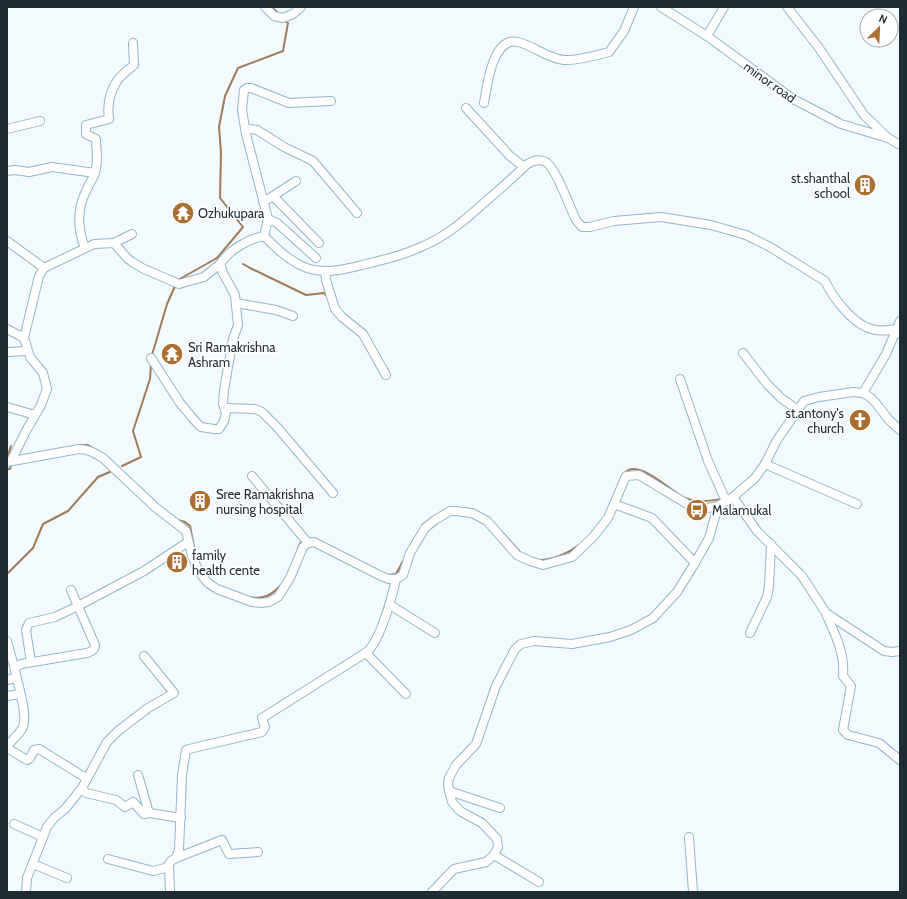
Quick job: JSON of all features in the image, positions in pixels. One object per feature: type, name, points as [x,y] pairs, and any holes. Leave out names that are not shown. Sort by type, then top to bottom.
[{"type":"street","points":[[265,7],[274,16],[283,18],[292,14],[301,7]]},
{"type":"street","points":[[484,103],[492,62],[502,46],[509,42],[517,42],[552,57],[565,60],[609,52],[624,31],[634,7]]},
{"type":"street","name":"minor road","points":[[661,7],[707,36],[793,99],[841,124],[888,138]]},
{"type":"street","points":[[707,36],[724,7]]},
{"type":"street","points":[[787,7],[819,48],[864,115],[888,138],[900,145]]},
{"type":"street","points":[[85,248],[81,237],[78,217],[82,198],[95,173],[97,161],[96,139],[86,134],[86,125],[108,118],[107,108],[117,80],[134,65],[133,43]]},
{"type":"street","points":[[264,236],[268,219],[266,200],[246,130],[242,110],[244,93],[247,88],[251,88],[289,103],[331,102]]},
{"type":"street","points":[[466,108],[510,156],[524,167]]},
{"type":"street","points":[[7,129],[40,121]]},
{"type":"street","points":[[246,130],[257,130],[284,147],[313,161],[357,213]]},
{"type":"street","points":[[264,236],[279,251],[302,266],[312,270],[325,271],[355,267],[423,247],[463,221],[531,162],[538,160],[545,161],[554,171],[576,220],[582,227],[590,228],[614,221],[661,216],[712,225],[746,235],[770,247],[825,281],[829,290],[849,314],[866,327],[882,331],[898,332]]},
{"type":"street","points":[[7,171],[15,170],[29,172],[52,167],[95,173]]},
{"type":"street","points":[[266,200],[296,181]]},
{"type":"street","points":[[266,200],[275,198],[319,243]]},
{"type":"street","points":[[268,219],[277,223],[316,258]]},
{"type":"street","points":[[9,462],[42,405],[47,389],[43,373],[27,351],[24,338],[39,276],[44,268],[85,248],[94,244],[114,243],[132,234]]},
{"type":"street","points":[[114,243],[132,262],[176,283],[204,277],[220,264],[223,259],[240,246],[264,236]]},
{"type":"street","points":[[7,241],[44,268]]},
{"type":"street","points":[[151,358],[180,403],[201,427],[219,429],[226,414],[224,390],[238,325],[236,295],[223,273],[220,264]]},
{"type":"street","points":[[325,271],[326,280],[335,309],[342,317],[363,334],[386,375]]},
{"type":"street","points":[[236,303],[276,310],[293,316]]},
{"type":"street","points":[[863,393],[898,332],[900,321]]},
{"type":"street","points":[[7,329],[24,338]]},
{"type":"street","points":[[7,352],[27,351]]},
{"type":"street","points":[[743,353],[767,384],[781,398],[798,410]]},
{"type":"street","points":[[680,379],[708,461],[730,499],[757,531],[802,576],[826,613],[842,653],[844,667],[843,676],[851,686],[843,730],[848,735],[879,744],[900,760]]},
{"type":"street","points":[[9,462],[79,449],[86,449],[95,452],[155,507],[183,527],[186,531],[188,542],[199,572],[208,583],[218,589],[252,602],[262,603],[269,602],[278,597],[290,578],[303,547],[308,543],[314,542],[389,579],[403,575],[410,554],[425,528],[450,511],[472,514],[487,521],[517,554],[530,561],[543,565],[572,557],[593,538],[608,518],[626,476],[639,475],[697,510],[718,506],[730,499],[755,478],[765,464],[777,440],[804,402],[819,397],[853,392],[863,393],[875,402],[889,420],[900,430]]},
{"type":"street","points":[[7,407],[35,415]]},
{"type":"street","points":[[225,408],[255,409],[262,412],[269,418],[333,493]]},
{"type":"street","points":[[765,464],[857,504]]},
{"type":"street","points":[[252,476],[308,543]]},
{"type":"street","points":[[614,504],[652,518],[695,563]]},
{"type":"street","points":[[432,892],[454,869],[486,862],[494,855],[498,847],[497,839],[482,823],[460,811],[452,802],[448,786],[449,778],[456,765],[476,744],[496,686],[515,649],[521,644],[534,641],[572,644],[610,637],[631,630],[654,618],[676,592],[695,563],[709,538],[718,506]]},
{"type":"street","points":[[31,662],[26,630],[29,623],[55,617],[78,606],[144,571],[188,542]]},
{"type":"street","points":[[750,633],[767,597],[771,544]]},
{"type":"street","points":[[176,858],[179,850],[182,775],[186,750],[262,732],[266,727],[262,718],[366,653],[372,646],[390,605],[396,578]]},
{"type":"street","points":[[15,670],[21,664],[87,653],[94,650],[95,645],[71,590]]},
{"type":"street","points":[[390,605],[435,633]]},
{"type":"street","points":[[826,613],[884,651],[900,651]]},
{"type":"street","points":[[7,641],[20,694],[24,724],[22,729],[7,747],[26,760],[30,758],[34,750],[39,749],[86,778]]},
{"type":"street","points":[[366,653],[406,694]]},
{"type":"street","points":[[26,892],[27,878],[47,827],[50,822],[66,809],[82,788],[86,778],[107,742],[118,730],[148,708],[174,693],[144,656]]},
{"type":"street","points":[[7,680],[16,678]]},
{"type":"street","points":[[7,696],[20,694]]},
{"type":"street","points":[[138,775],[149,813]]},
{"type":"street","points":[[82,788],[86,793],[116,800],[125,807],[132,802],[144,814],[149,813],[181,818]]},
{"type":"street","points":[[449,791],[500,808]]},
{"type":"street","points":[[14,824],[43,837]]},
{"type":"street","points":[[689,837],[693,892]]},
{"type":"street","points":[[170,892],[169,867],[170,862],[176,858],[222,840],[229,854],[258,852]]},
{"type":"street","points":[[494,855],[539,882]]},
{"type":"street","points":[[108,859],[153,872],[169,867]]},
{"type":"street","points":[[33,864],[67,878]]},
{"type":"waterway","points":[[272,7],[278,13]]},
{"type":"waterway","points":[[178,280],[217,258],[243,227],[220,198],[221,152],[219,127],[225,96],[238,68],[283,51],[288,23],[285,21]]},
{"type":"waterway","points":[[243,264],[306,295],[324,293],[327,296]]},
{"type":"waterway","points":[[152,355],[167,304],[176,284]]},
{"type":"waterway","points":[[122,466],[141,457],[133,431],[150,379],[151,364]]},
{"type":"waterway","points":[[80,445],[88,445],[94,449]]},
{"type":"waterway","points":[[7,459],[11,446]]},
{"type":"waterway","points":[[7,469],[10,469],[11,466]]},
{"type":"waterway","points":[[624,474],[630,470],[637,469],[645,472],[679,495],[690,500],[703,501],[722,499]]},
{"type":"waterway","points":[[7,574],[33,548],[43,524],[68,511],[98,477],[112,471]]},
{"type":"waterway","points":[[178,520],[185,522],[190,526],[194,547]]},
{"type":"waterway","points":[[501,531],[520,552]]},
{"type":"waterway","points":[[298,548],[302,540]]},
{"type":"waterway","points":[[539,560],[560,556],[579,545]]},
{"type":"waterway","points":[[389,575],[396,574],[403,561]]},
{"type":"waterway","points":[[249,597],[259,598],[267,596],[282,584]]},
{"type":"place","name":"st.shanthal school","points":[[865,185]]},
{"type":"place","name":"Ozhukupara","points":[[183,213]]},
{"type":"place","name":"Sri Ramakrishna Ashram","points":[[172,354]]},
{"type":"place","name":"st.antony's church","points":[[860,420]]},
{"type":"place","name":"Sree Ramakrishna nursing hospital","points":[[200,501]]},
{"type":"place","name":"Malamukal","points":[[697,510]]},
{"type":"place","name":"family health cente","points":[[177,562]]}]
